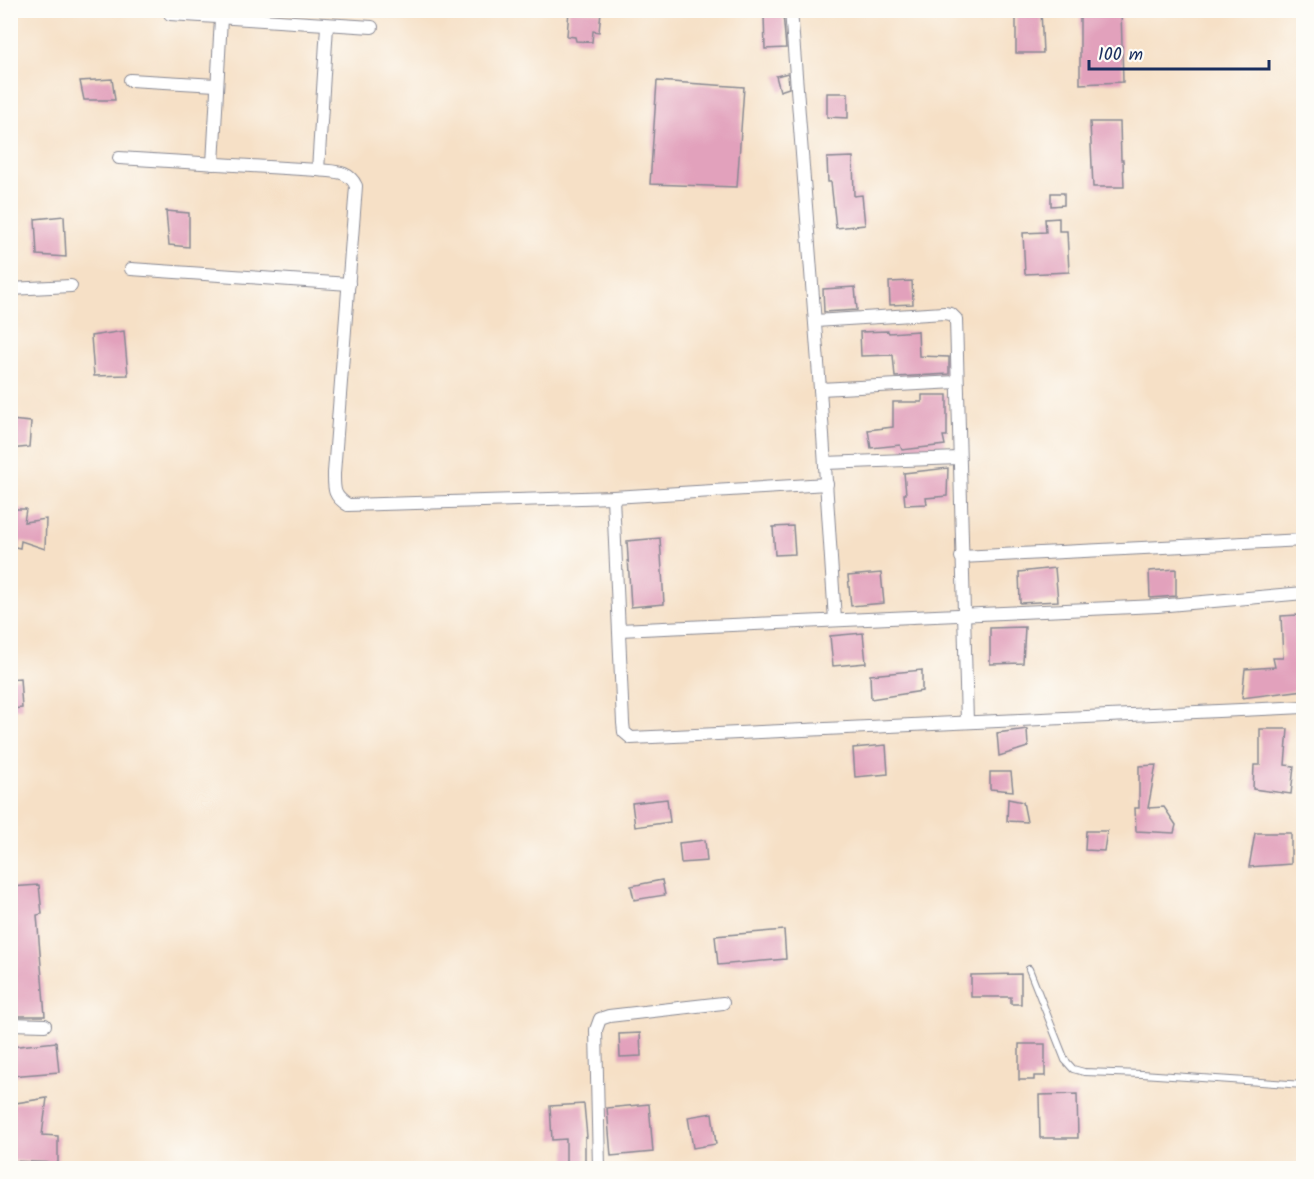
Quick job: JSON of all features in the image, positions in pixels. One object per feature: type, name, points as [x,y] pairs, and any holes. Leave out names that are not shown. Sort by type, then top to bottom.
[{"type":"street","points":[[791,10],[827,484],[835,620]]},
{"type":"street","points":[[170,14],[327,26],[372,27]]},
{"type":"street","points":[[213,164],[221,18]]},
{"type":"street","points":[[318,170],[327,26]]},
{"type":"street","points":[[130,80],[216,85]]},
{"type":"street","points":[[119,158],[318,170],[344,173],[352,177],[356,186],[334,473],[334,488],[339,500],[348,505],[613,497],[827,484]]},
{"type":"street","points":[[131,269],[349,284]]},
{"type":"street","points":[[10,289],[71,286]]},
{"type":"street","points":[[815,321],[951,314],[956,318],[967,722]]},
{"type":"street","points":[[820,389],[957,382]]},
{"type":"street","points":[[825,463],[959,458]]},
{"type":"street","points":[[613,497],[623,723],[624,732],[631,738],[1304,707]]},
{"type":"street","points":[[962,557],[1304,540]]},
{"type":"street","points":[[619,630],[1157,606],[1304,593]]},
{"type":"street","points":[[598,1168],[596,1030],[600,1020],[609,1016],[723,1003]]},
{"type":"street","points":[[10,1024],[45,1025]]},
{"type":"lane","points":[[1029,969],[1065,1060],[1073,1069],[1084,1072],[1304,1085]]},
{"type":"building","points":[[569,10],[601,12],[599,32],[593,31],[592,42],[576,41],[575,37],[567,36]]},
{"type":"building","points":[[1016,10],[1041,10],[1043,53],[1016,53]]},
{"type":"building","points":[[1080,10],[1121,10],[1123,82],[1080,84]]},
{"type":"building","points":[[783,14],[786,48],[765,49],[764,15]]},
{"type":"building","points":[[788,73],[789,88],[780,91],[776,76]]},
{"type":"building","points":[[112,79],[115,100],[84,100],[80,81]]},
{"type":"building","points":[[657,81],[744,87],[737,187],[650,184]]},
{"type":"building","points":[[827,93],[848,93],[848,118],[827,117]]},
{"type":"building","points":[[1090,122],[1120,122],[1124,187],[1093,187]]},
{"type":"building","points":[[853,157],[854,196],[862,195],[865,225],[836,228],[831,182],[828,182],[827,158]]},
{"type":"building","points":[[1051,193],[1064,193],[1064,205],[1051,206]]},
{"type":"building","points":[[166,211],[189,213],[189,247],[169,245]]},
{"type":"building","points":[[64,216],[66,257],[37,255],[35,219]]},
{"type":"building","points":[[1059,218],[1059,231],[1067,231],[1069,272],[1025,274],[1023,233],[1046,232],[1045,219]]},
{"type":"building","points":[[912,281],[913,304],[890,305],[889,282]]},
{"type":"building","points":[[855,287],[857,310],[824,312],[823,289]]},
{"type":"building","points":[[124,331],[128,375],[94,376],[91,336]]},
{"type":"building","points":[[888,331],[889,333],[918,331],[919,356],[949,357],[949,374],[895,377],[893,355],[861,356],[860,332]]},
{"type":"building","points":[[922,395],[947,395],[947,436],[943,436],[945,445],[902,450],[900,445],[871,448],[868,430],[893,427],[893,402],[922,402]]},
{"type":"building","points":[[10,420],[31,422],[29,447],[10,449]]},
{"type":"building","points":[[948,468],[947,496],[926,498],[927,504],[905,505],[904,473]]},
{"type":"building","points":[[10,509],[26,509],[24,522],[46,519],[45,549],[21,541],[20,548],[10,546]]},
{"type":"building","points":[[793,526],[795,554],[775,555],[773,527]]},
{"type":"building","points":[[660,538],[664,604],[631,607],[627,541]]},
{"type":"building","points":[[1055,568],[1058,601],[1020,603],[1019,572]]},
{"type":"building","points":[[1176,569],[1176,596],[1150,598],[1149,571]]},
{"type":"building","points":[[881,573],[884,603],[851,606],[848,576]]},
{"type":"building","points":[[1298,615],[1298,620],[1304,619],[1304,650],[1301,650],[1304,690],[1242,698],[1245,669],[1275,667],[1273,658],[1283,658],[1281,616]]},
{"type":"building","points":[[1025,627],[1023,663],[990,664],[990,628]]},
{"type":"building","points":[[863,633],[866,663],[833,666],[830,636]]},
{"type":"building","points":[[922,670],[922,691],[871,699],[870,675]]},
{"type":"building","points":[[20,678],[22,708],[10,709],[10,679]]},
{"type":"building","points":[[1027,729],[1028,747],[999,756],[997,733]]},
{"type":"building","points":[[1260,729],[1288,729],[1285,765],[1294,766],[1291,794],[1253,789],[1254,765],[1260,765]]},
{"type":"building","points":[[886,745],[888,774],[855,777],[853,748]]},
{"type":"building","points":[[1156,765],[1148,808],[1164,807],[1176,825],[1174,833],[1136,831],[1135,808],[1139,808],[1139,766]]},
{"type":"building","points":[[990,772],[1011,772],[1013,791],[990,789]]},
{"type":"building","points":[[667,799],[670,822],[635,827],[632,803]]},
{"type":"building","points":[[1008,799],[1023,802],[1027,822],[1007,821]]},
{"type":"building","points":[[1086,831],[1107,831],[1104,851],[1085,850]]},
{"type":"building","points":[[1255,833],[1291,833],[1291,864],[1249,867]]},
{"type":"building","points":[[705,840],[707,861],[681,863],[679,843]]},
{"type":"building","points":[[662,880],[665,895],[634,900],[631,886]]},
{"type":"building","points":[[39,885],[42,914],[37,915],[45,1016],[12,1016],[10,887]]},
{"type":"building","points":[[784,930],[786,959],[718,965],[715,936]]},
{"type":"building","points":[[1021,974],[1021,1004],[1011,1004],[1011,997],[971,997],[971,975]]},
{"type":"building","points":[[640,1033],[641,1056],[620,1057],[619,1034]]},
{"type":"building","points":[[56,1042],[59,1072],[10,1076],[10,1047]]},
{"type":"building","points":[[1019,1044],[1045,1044],[1045,1076],[1034,1076],[1034,1080],[1019,1080]]},
{"type":"building","points":[[1077,1094],[1078,1138],[1040,1138],[1039,1095]]},
{"type":"building","points":[[47,1098],[42,1135],[58,1136],[58,1163],[10,1161],[10,1104]]},
{"type":"building","points":[[584,1104],[587,1137],[585,1138],[585,1168],[566,1168],[566,1139],[552,1140],[550,1106]]},
{"type":"building","points":[[649,1104],[653,1152],[611,1156],[607,1108]]},
{"type":"building","points":[[712,1113],[716,1144],[693,1148],[688,1117]]}]
